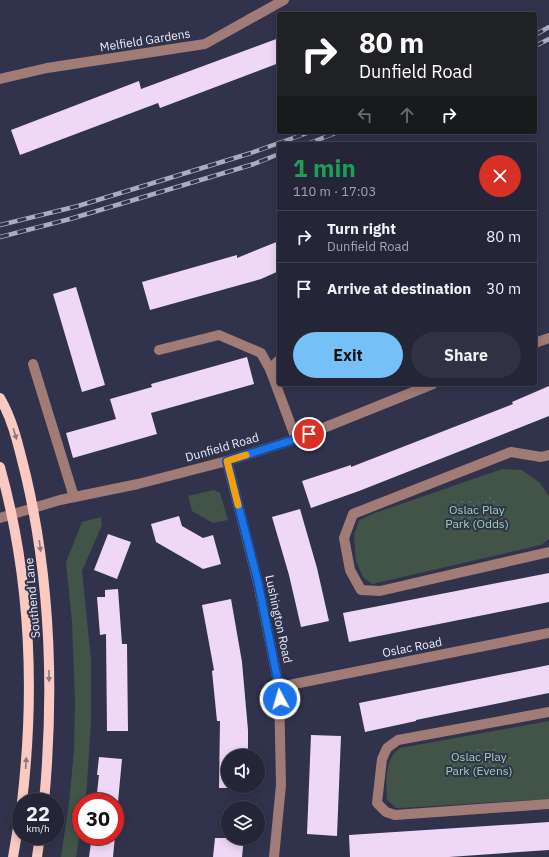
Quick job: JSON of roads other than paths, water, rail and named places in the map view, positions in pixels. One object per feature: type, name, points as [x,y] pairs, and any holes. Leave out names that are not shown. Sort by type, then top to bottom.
[{"type":"main road","name":"Southend Lane","points":[[0,398],[7,410],[14,430],[34,508],[45,587],[49,642],[49,703],[44,793]]},
{"type":"main road","name":"Southend Lane","points":[[0,467],[12,515],[23,588],[29,700],[28,737],[23,793]]},
{"type":"main road","points":[[13,857],[15,845]]},
{"type":"main road","points":[[37,857],[39,845]]},
{"type":"street","name":"Melfield Gardens","points":[[0,79],[47,68],[205,44],[284,0]]},
{"type":"street","points":[[159,350],[219,335],[261,353],[270,369],[296,439]]},
{"type":"street","points":[[537,342],[549,338]]},
{"type":"street","points":[[270,369],[277,362]]},
{"type":"street","points":[[33,364],[74,497]]},
{"type":"street","name":"Dunfield Road","points":[[0,518],[51,502],[138,484],[227,461],[296,439],[428,386]]},
{"type":"street","points":[[549,454],[541,457],[511,452],[353,514],[344,538],[350,570],[361,590],[380,591],[549,552]]},
{"type":"street","name":"Lushington Road","points":[[227,461],[258,582],[279,687],[281,785],[274,857]]},
{"type":"street","name":"Oslac Road","points":[[279,687],[549,633]]},
{"type":"street","points":[[549,712],[398,740],[387,748],[382,759],[377,803],[386,812],[395,815],[549,804]]},
{"type":"railway","points":[[537,34],[549,27]]},
{"type":"railway","points":[[537,45],[549,39]]},
{"type":"railway","points":[[282,142],[304,134]]},
{"type":"railway","points":[[312,142],[333,134]]},
{"type":"railway","points":[[0,225],[78,206],[277,144]]},
{"type":"railway","points":[[0,237],[70,219],[254,164],[277,155]]},
{"type":"park label","name":"Oslac Play Park (Odds)","points":[[477,516]]},
{"type":"park label","name":"Oslac Play Park (Evens)","points":[[479,763]]}]
